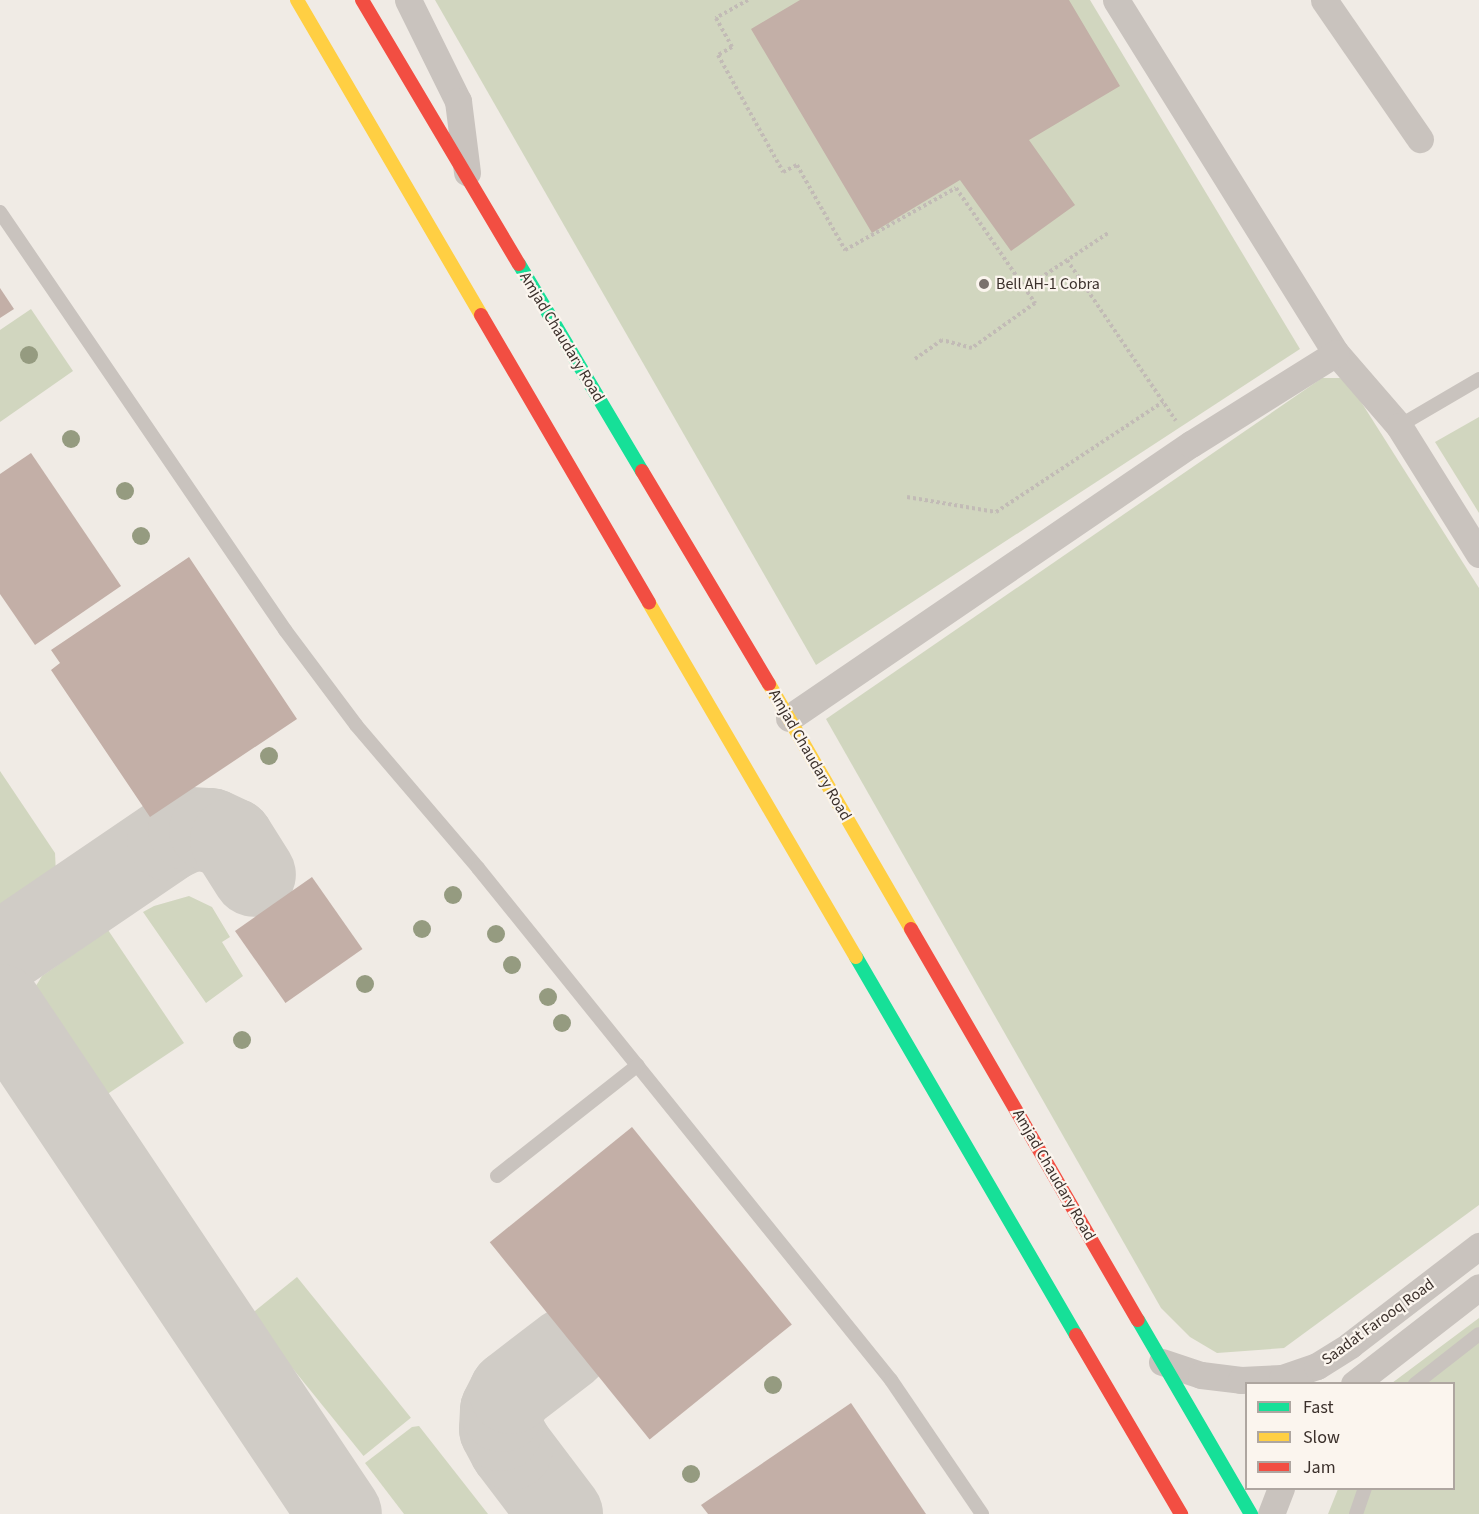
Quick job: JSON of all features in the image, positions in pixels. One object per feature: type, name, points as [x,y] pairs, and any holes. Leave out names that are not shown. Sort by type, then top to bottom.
[{"type":"main road","points":[[297,0],[1180,1514]]},
{"type":"main road","name":"Amjad Chaudary Road","points":[[362,0],[789,718],[1251,1514]]},
{"type":"street","points":[[408,0],[458,101],[468,178]]},
{"type":"street","points":[[1116,0],[1336,353],[1399,426],[1479,554]]},
{"type":"street","points":[[1324,0],[1420,139]]},
{"type":"street","points":[[789,718],[1191,444],[1336,353]]},
{"type":"street","name":"Saadat Farooq Road","points":[[1162,1362],[1201,1375],[1241,1380],[1282,1378],[1317,1366],[1350,1345],[1479,1246]]},
{"type":"street","name":"Saadat Farooq Road","points":[[1361,1377],[1479,1287]]},
{"type":"street","points":[[1271,1514],[1280,1490]]},
{"type":"lane","points":[[0,212],[285,630],[349,716],[478,867],[891,1380],[982,1514]]},
{"type":"lane","points":[[1399,426],[1479,379]]},
{"type":"lane","points":[[497,1176],[638,1065]]},
{"type":"lane","points":[[1415,1382],[1479,1334]]},
{"type":"lane","points":[[1356,1514],[1364,1490]]},
{"type":"path","points":[[748,0],[716,18],[732,47],[718,55],[783,172],[797,165],[845,250],[956,188],[1035,303],[972,348],[942,340],[915,359]]},
{"type":"path","points":[[1024,288],[1108,233]]},
{"type":"path","points":[[1067,260],[1191,444]]},
{"type":"path","points":[[908,497],[996,512],[1163,402]]},
{"type":"green space","points":[[435,0],[1090,0],[1300,349],[816,665]]},
{"type":"green space","points":[[31,309],[73,371],[0,422],[0,330]]},
{"type":"green space","points":[[1322,378],[1340,378],[1351,386],[1479,588],[1479,1205],[1284,1348],[1217,1353],[1190,1337],[1161,1308],[826,719]]},
{"type":"green space","points":[[1479,417],[1479,513],[1435,442]]},
{"type":"green space","points":[[0,771],[55,853],[56,874],[0,910]]},
{"type":"green space","points":[[189,896],[212,907],[230,937],[222,942],[243,976],[206,1003],[143,912],[154,906]]},
{"type":"green space","points":[[108,930],[184,1043],[103,1097],[34,1001],[34,989],[42,976]]},
{"type":"green space","points":[[297,1277],[411,1418],[364,1456],[250,1315]]},
{"type":"green space","points":[[1479,1318],[1479,1514],[1328,1514],[1338,1490],[1455,1490],[1455,1382],[1393,1382]]},
{"type":"green space","points":[[419,1426],[488,1514],[404,1514],[365,1463],[412,1427]]},
{"type":"building","points":[[800,0],[1069,0],[1120,86],[1029,140],[1075,205],[1011,251],[960,180],[872,233],[751,29]]},
{"type":"building","points":[[0,288],[14,309],[0,318]]},
{"type":"building","points":[[31,453],[121,586],[35,645],[0,594],[0,474]]},
{"type":"building","points":[[189,557],[297,719],[150,817],[51,670],[60,663],[51,650]]},
{"type":"building","points":[[312,877],[362,949],[285,1003],[235,931]]},
{"type":"building","points":[[632,1127],[792,1324],[650,1440],[490,1242]]},
{"type":"building","points":[[851,1403],[926,1514],[708,1514],[701,1505]]},
{"type":"taxiway","points":[[0,954],[169,839],[190,829],[211,830],[232,840],[254,875]]},
{"type":"taxiway","points":[[0,1006],[340,1514]]},
{"type":"taxiway","points":[[561,1514],[511,1448],[501,1429],[502,1410],[511,1392],[567,1349]]},
{"type":"traffic: fast","points":[[519,264],[642,471]]},
{"type":"traffic: fast","points":[[856,957],[1076,1335]]},
{"type":"traffic: fast","points":[[1138,1320],[1251,1514]]},
{"type":"traffic: slow","points":[[297,0],[481,315]]},
{"type":"traffic: slow","points":[[649,603],[856,957]]},
{"type":"traffic: slow","points":[[769,684],[911,929]]},
{"type":"traffic: jam","points":[[362,0],[519,264]]},
{"type":"traffic: jam","points":[[481,315],[649,603]]},
{"type":"traffic: jam","points":[[642,471],[769,684]]},
{"type":"traffic: jam","points":[[911,929],[1138,1320]]},
{"type":"traffic: jam","points":[[1076,1335],[1181,1514]]},
{"type":"place","name":"Bell AH-1 Cobra","points":[[984,284]]}]
